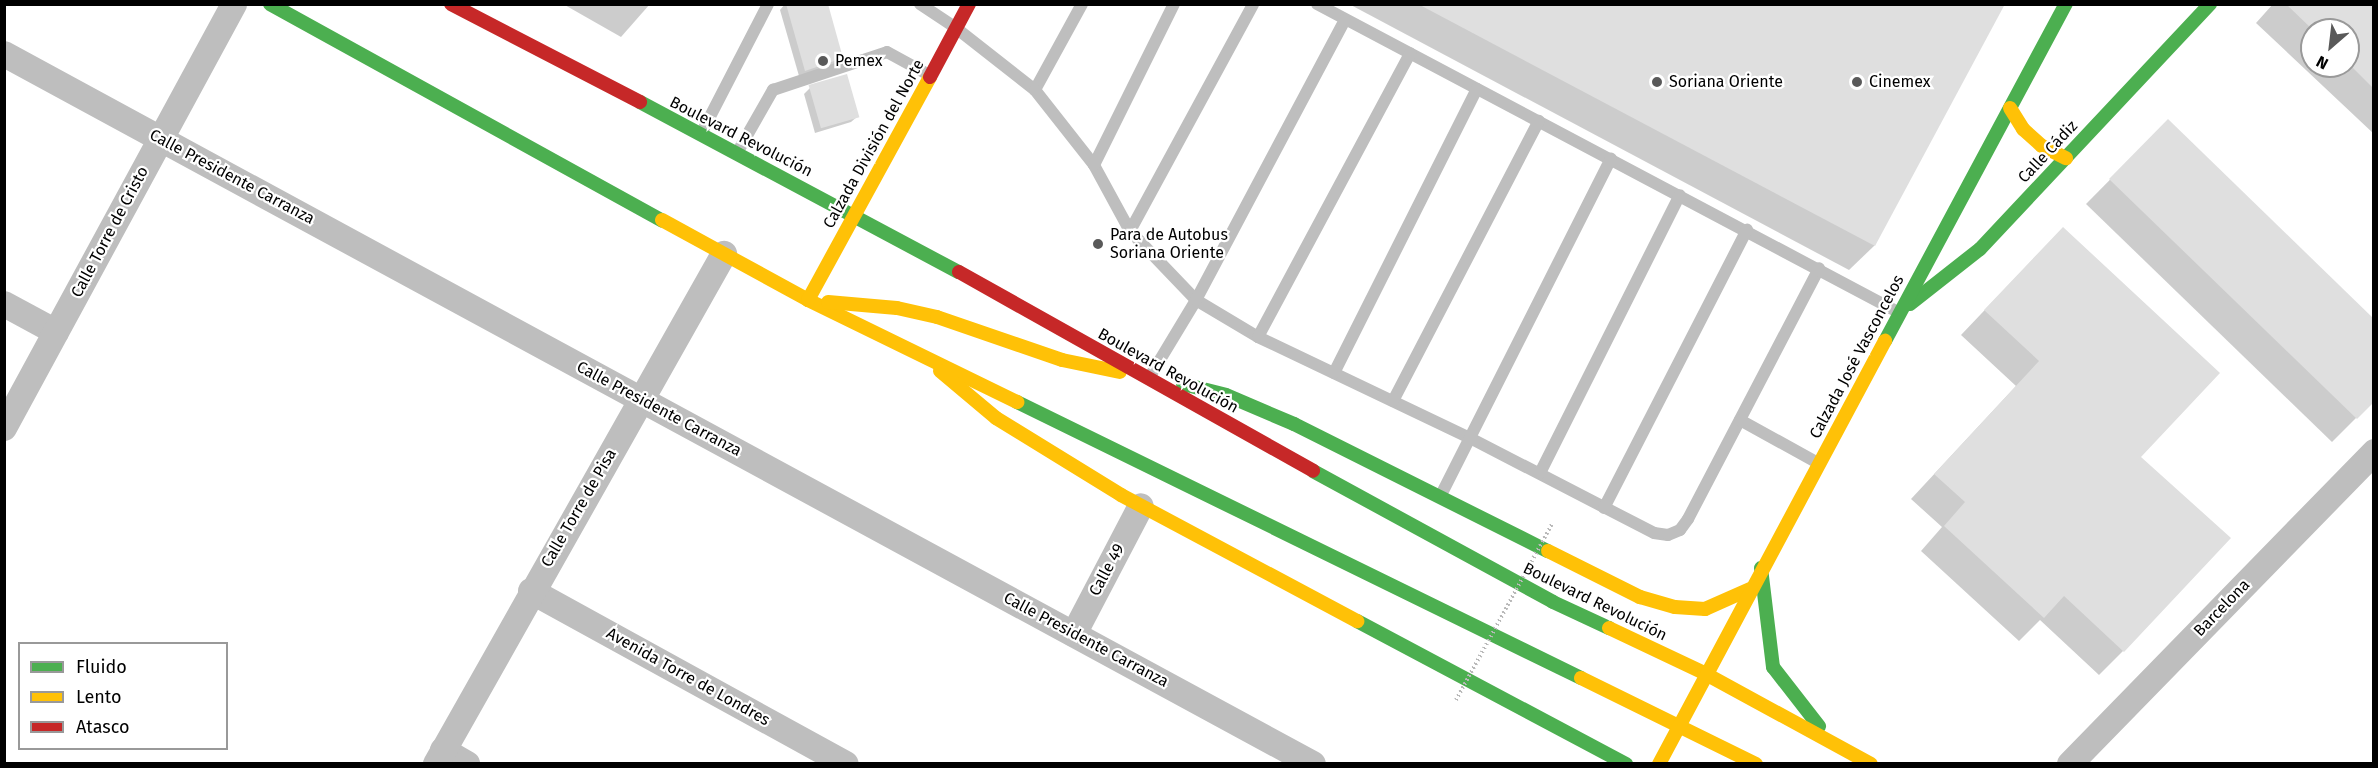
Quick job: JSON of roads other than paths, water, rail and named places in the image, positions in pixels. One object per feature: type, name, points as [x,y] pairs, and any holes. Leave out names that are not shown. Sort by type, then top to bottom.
[{"type":"main road","points":[[270,4],[808,300],[1756,764]]},
{"type":"main road","name":"Boulevard Revolución","points":[[451,4],[855,214],[1427,535],[1553,602],[1704,673],[1871,764]]},
{"type":"main road","name":"Calzada División del Norte","points":[[808,300],[969,4]]},
{"type":"main road","name":"Calzada José Vasconcelos","points":[[1659,764],[1704,673],[2066,4]]},
{"type":"main road","name":"Calle Cádiz","points":[[1899,313],[1980,249],[2210,4]]},
{"type":"main road","points":[[2010,108],[2023,129],[2042,146],[2066,158]]},
{"type":"main road","points":[[808,300],[907,310],[1062,360],[1226,395],[1294,424],[1640,597],[1675,607],[1705,609],[1750,590]]},
{"type":"main road","points":[[920,355],[1028,440],[1141,506],[1626,764]]},
{"type":"main road","points":[[1761,568],[1773,667],[1793,698],[1834,743]]},
{"type":"street","name":"Calle Torre de Cristo","points":[[4,428],[234,4]]},
{"type":"street","name":"Calle Presidente Carranza","points":[[4,54],[1313,764]]},
{"type":"street","name":"Calle Torre de Pisa","points":[[440,757],[531,591],[724,255]]},
{"type":"street","points":[[4,304],[56,332]]},
{"type":"street","name":"Barcelona","points":[[2070,764],[2373,452]]},
{"type":"street","name":"Calle 49","points":[[1074,634],[1141,506]]},
{"type":"street","name":"Avenida Torre de Londres","points":[[531,591],[846,764]]},
{"type":"street","points":[[440,757],[467,764]]},
{"type":"lane","points":[[701,135],[768,4]]},
{"type":"lane","points":[[920,4],[957,28],[1035,90],[1094,165],[1130,231],[1196,300],[1258,337],[1470,438],[1654,533],[1668,535],[1680,530],[1820,268]]},
{"type":"lane","points":[[1035,90],[1082,4]]},
{"type":"lane","points":[[1094,165],[1174,4]]},
{"type":"lane","points":[[1130,231],[1253,4]]},
{"type":"lane","points":[[1317,4],[1820,268],[1899,313]]},
{"type":"lane","points":[[1149,378],[1196,300],[1345,20]]},
{"type":"lane","points":[[737,154],[773,90],[887,52],[930,76]]},
{"type":"lane","points":[[1258,337],[1410,53]]},
{"type":"lane","points":[[1334,373],[1477,89]]},
{"type":"lane","points":[[1393,401],[1539,121]]},
{"type":"lane","points":[[1440,496],[1611,159]]},
{"type":"lane","points":[[1540,473],[1680,195]]},
{"type":"lane","points":[[1604,508],[1747,230]]},
{"type":"lane","points":[[1740,420],[1818,463]]},
{"type":"place","name":"Pemex","points":[[823,61]]},
{"type":"place","name":"Soriana Oriente","points":[[1657,82]]},
{"type":"place","name":"Cinemex","points":[[1857,82]]},
{"type":"place","name":"Para de Autobus Soriana Oriente","points":[[1098,244]]}]
